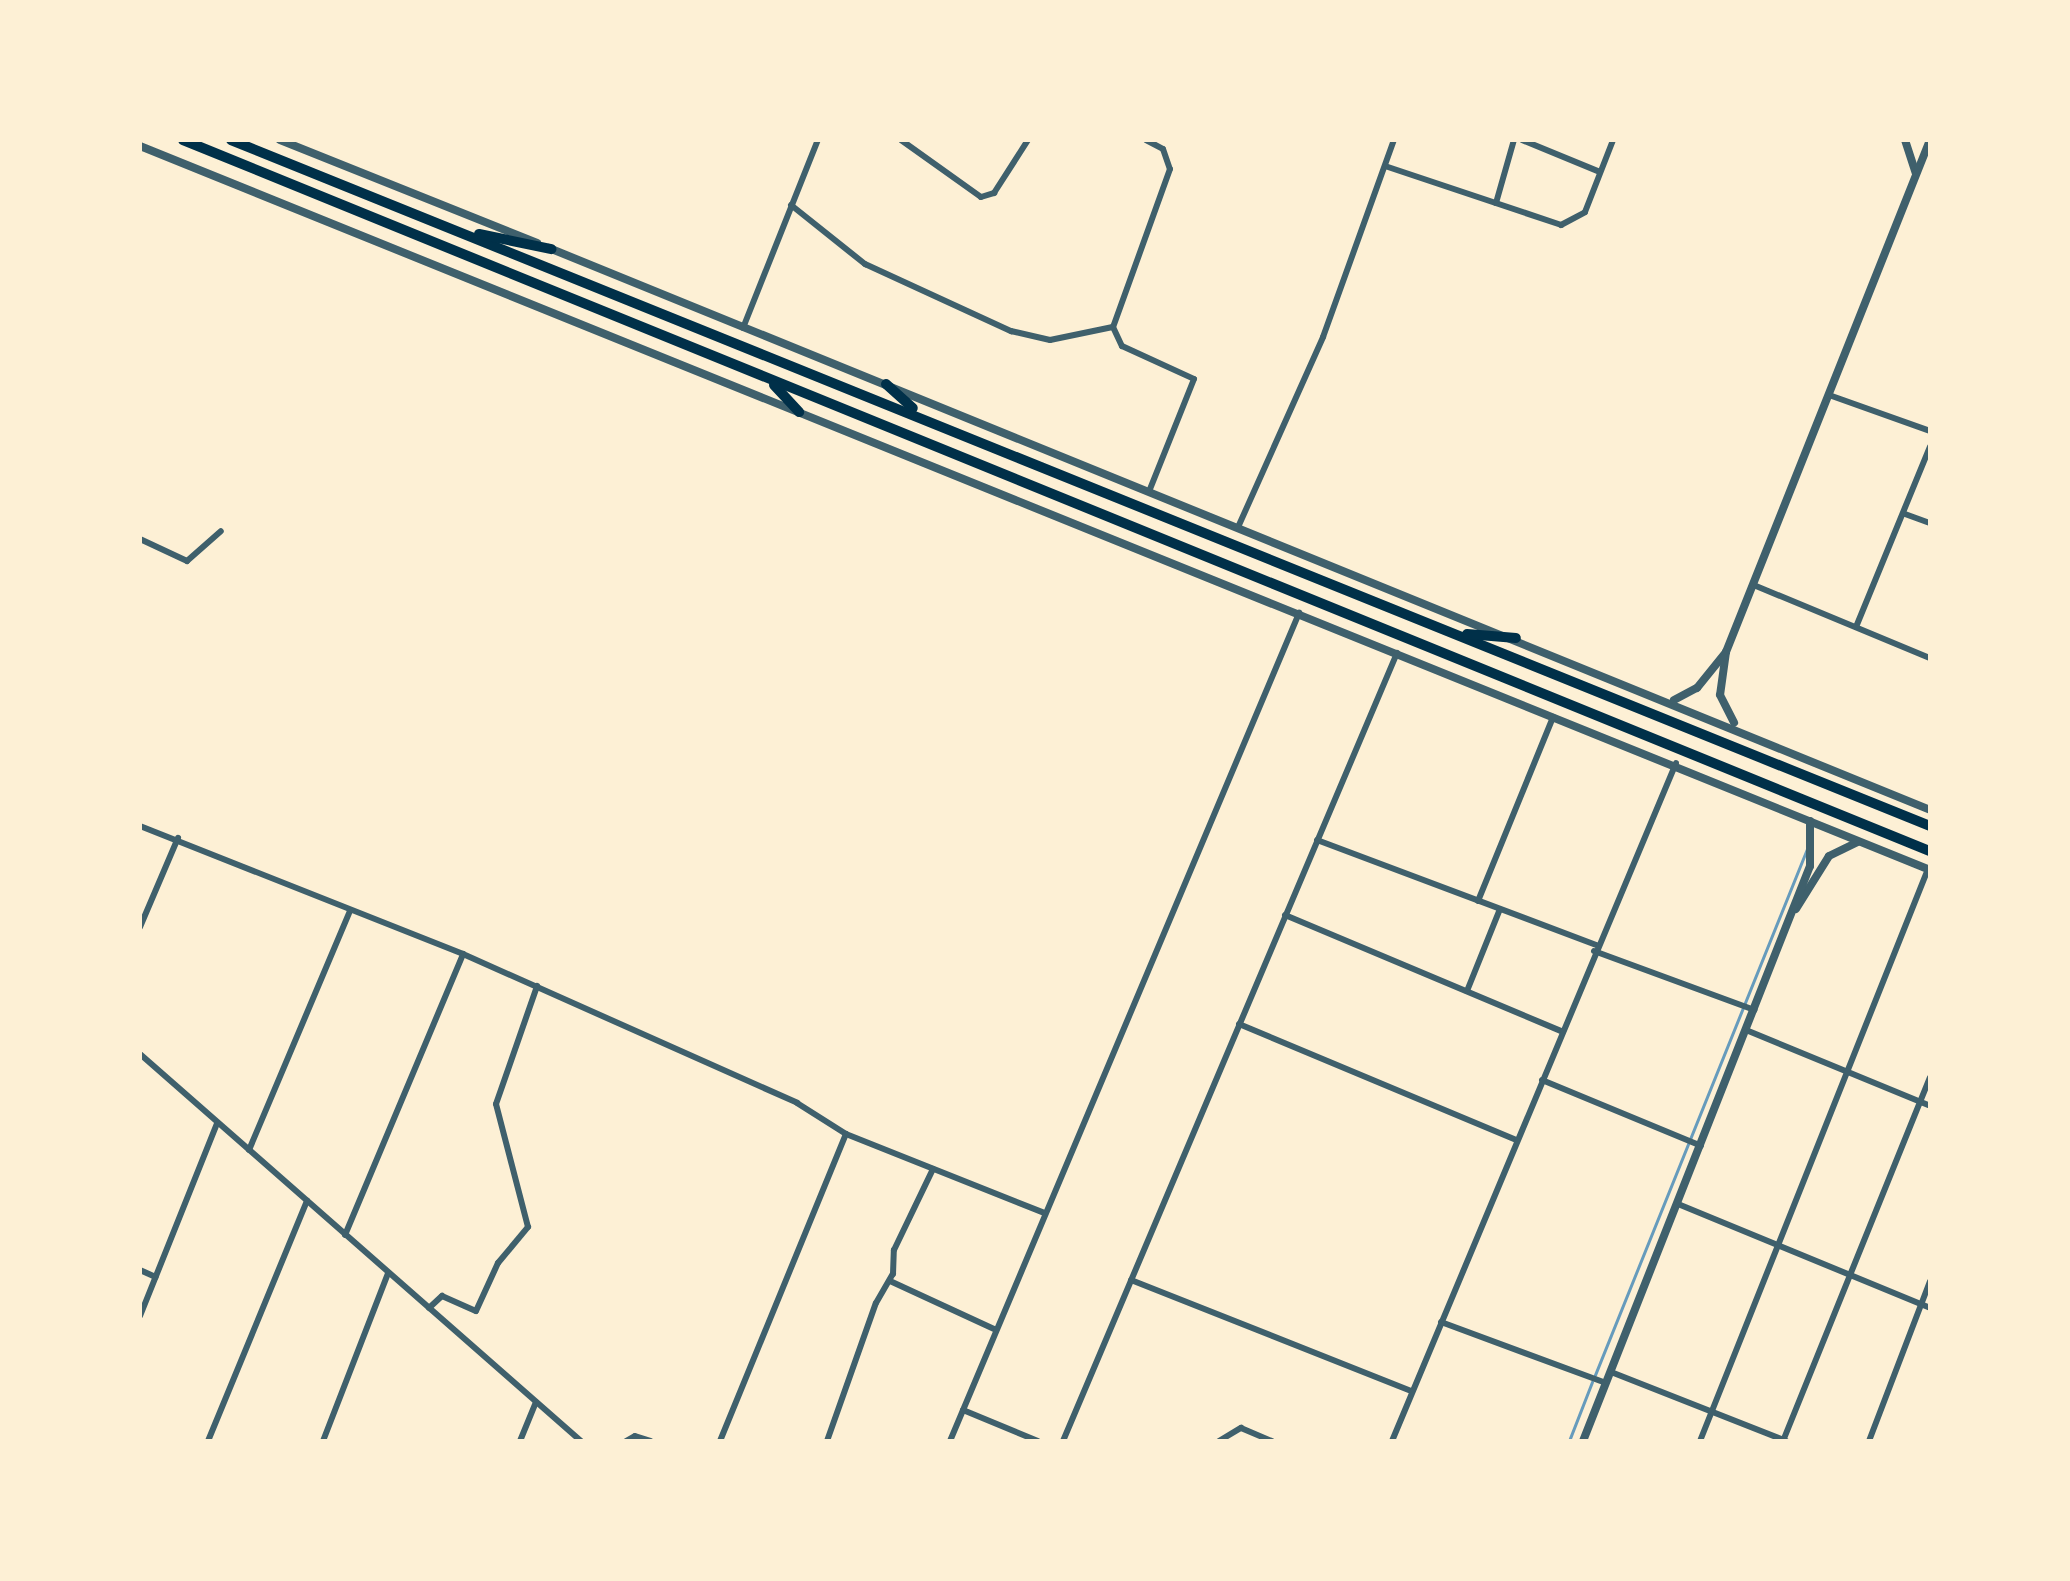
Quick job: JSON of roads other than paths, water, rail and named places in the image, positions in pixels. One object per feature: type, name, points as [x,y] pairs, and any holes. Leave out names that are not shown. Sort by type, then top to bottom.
[{"type":"highway","points":[[182,140],[1930,850]]},
{"type":"highway","points":[[230,140],[1930,826]]},
{"type":"highway","points":[[456,229],[551,249]]},
{"type":"highway","points":[[770,381],[799,412]]},
{"type":"highway","points":[[886,384],[921,416]]},
{"type":"highway","points":[[1108,492],[1111,519]]},
{"type":"highway","points":[[1138,530],[1144,508]]},
{"type":"highway","points":[[1359,635],[1362,620]]},
{"type":"highway","points":[[1455,634],[1516,638]]},
{"type":"street","points":[[280,140],[1674,700],[1930,810]]},
{"type":"street","points":[[743,328],[818,140]]},
{"type":"street","points":[[901,140],[981,197],[994,194],[1028,140]]},
{"type":"street","points":[[1146,140],[1163,149]]},
{"type":"street","points":[[1150,489],[1194,379],[1122,346],[1113,327],[1170,168],[1163,149],[1166,140]]},
{"type":"street","points":[[1240,525],[1323,337],[1394,140]]},
{"type":"street","points":[[1496,203],[1514,140]]},
{"type":"street","points":[[1522,140],[1600,172]]},
{"type":"street","points":[[1385,166],[1572,224],[1585,212],[1613,140]]},
{"type":"street","points":[[1905,140],[1917,176]]},
{"type":"street","points":[[1674,700],[1697,688],[1726,652],[1756,586],[1917,176],[1926,166],[1930,140]]},
{"type":"street","points":[[140,146],[1359,635],[1398,654],[1676,762],[1929,870],[1700,1441]]},
{"type":"street","points":[[791,205],[864,264],[1010,331],[1050,340],[1113,327]]},
{"type":"street","points":[[1830,395],[1930,432]]},
{"type":"street","points":[[1856,627],[1930,447]]},
{"type":"street","points":[[1905,514],[1930,523]]},
{"type":"street","points":[[140,539],[187,561],[220,531]]},
{"type":"street","points":[[1756,586],[1930,658]]},
{"type":"street","points":[[950,1441],[1299,613]]},
{"type":"street","points":[[1726,652],[1722,701],[1741,729]]},
{"type":"street","points":[[1063,1441],[1398,654]]},
{"type":"street","points":[[1478,901],[1554,715]]},
{"type":"street","points":[[1392,1441],[1676,762]]},
{"type":"street","points":[[1583,1441],[1790,917],[1813,853],[1810,821]]},
{"type":"street","points":[[140,826],[464,954],[797,1103],[846,1134],[1045,1213]]},
{"type":"street","points":[[140,927],[178,838]]},
{"type":"street","points":[[1317,840],[1754,1010]]},
{"type":"street","points":[[1790,917],[1829,856],[1860,842]]},
{"type":"street","points":[[1466,991],[1500,909]]},
{"type":"street","points":[[248,1150],[350,910]]},
{"type":"street","points":[[1285,915],[1561,1031]]},
{"type":"street","points":[[346,1235],[464,954]]},
{"type":"street","points":[[429,1308],[442,1296],[476,1311],[498,1262],[528,1227],[496,1104],[537,986]]},
{"type":"street","points":[[1239,1024],[1516,1140]]},
{"type":"street","points":[[1746,1030],[1930,1106]]},
{"type":"street","points":[[140,1054],[581,1441]]},
{"type":"street","points":[[1611,1372],[1785,1440],[1930,1078]]},
{"type":"street","points":[[1542,1080],[1701,1146]]},
{"type":"street","points":[[140,1316],[217,1123]]},
{"type":"street","points":[[720,1441],[846,1134]]},
{"type":"street","points":[[827,1441],[890,1281],[894,1250],[933,1169]]},
{"type":"street","points":[[208,1441],[306,1201]]},
{"type":"street","points":[[1678,1204],[1930,1308]]},
{"type":"street","points":[[140,1270],[156,1277]]},
{"type":"street","points":[[324,1441],[388,1273]]},
{"type":"street","points":[[1131,1280],[1412,1391]]},
{"type":"street","points":[[890,1281],[996,1330]]},
{"type":"street","points":[[1869,1441],[1930,1281]]},
{"type":"street","points":[[1441,1322],[1606,1383]]},
{"type":"street","points":[[520,1441],[536,1402]]},
{"type":"street","points":[[963,1410],[1038,1441]]},
{"type":"street","points":[[1220,1441],[1241,1428],[1272,1441]]},
{"type":"street","points":[[626,1441],[650,1441]]},
{"type":"waterway","points":[[1595,1375],[1807,849]]},
{"type":"waterway","points":[[1569,1441],[1592,1382]]}]
